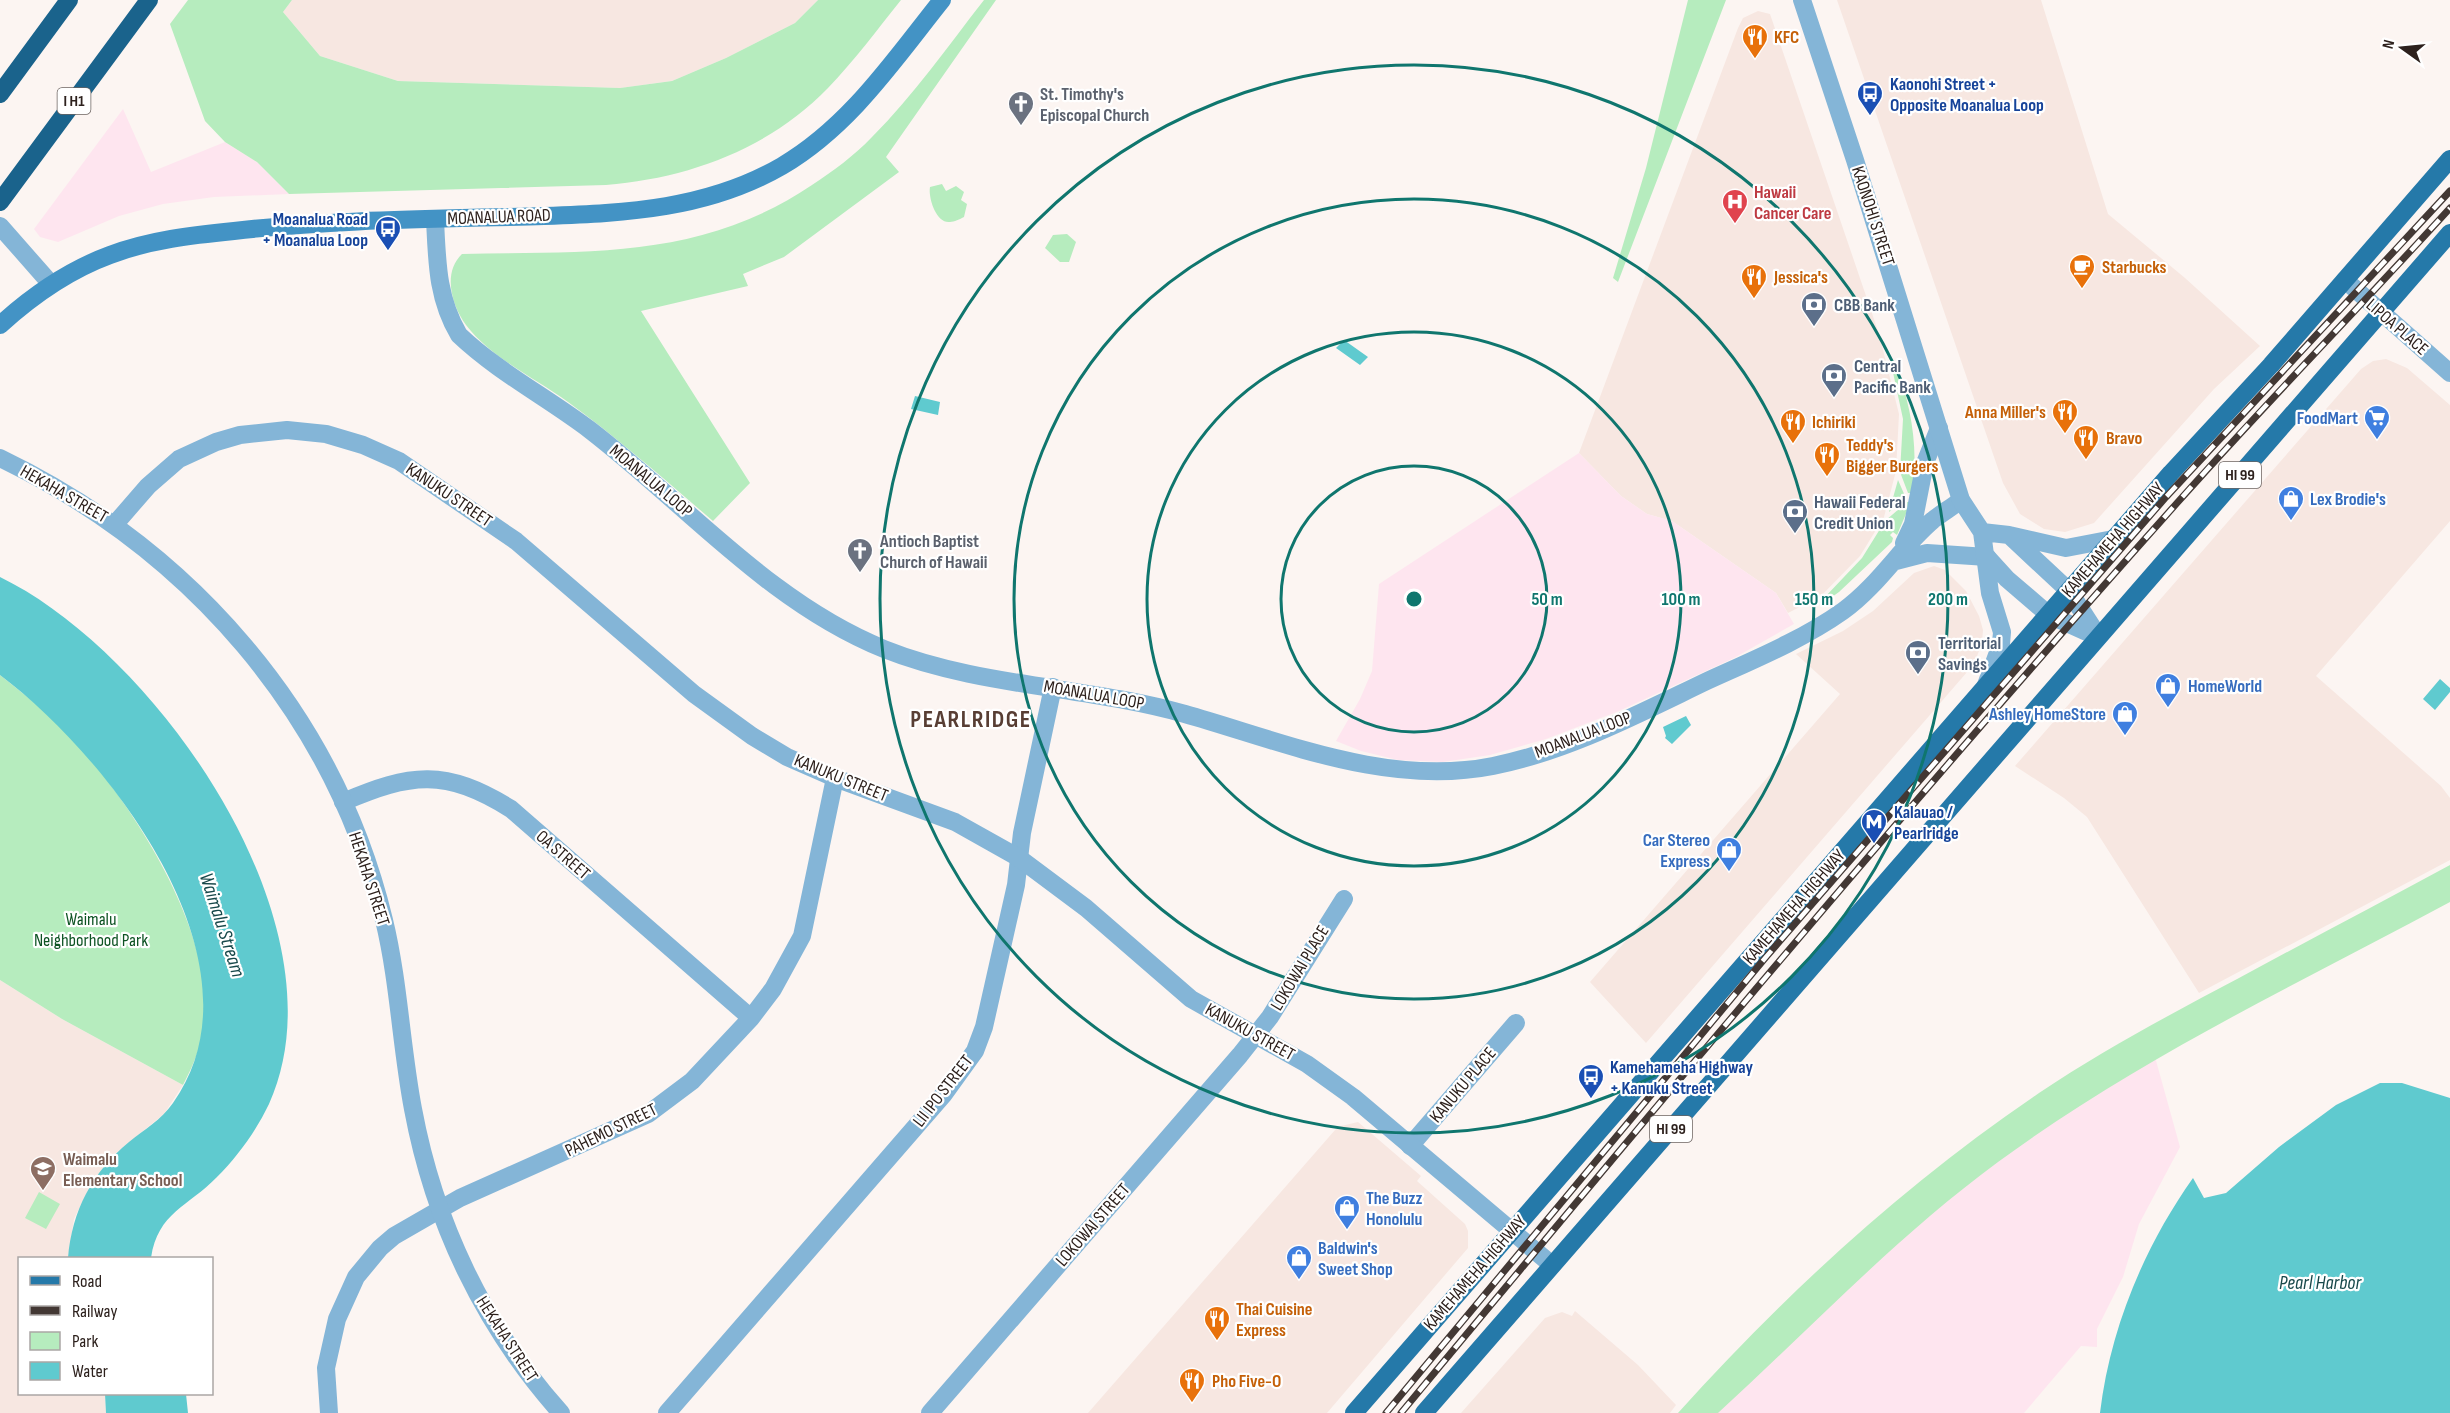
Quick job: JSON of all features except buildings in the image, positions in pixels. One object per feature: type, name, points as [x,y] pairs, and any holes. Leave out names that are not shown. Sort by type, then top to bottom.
[{"type":"highway","points":[[0,94],[69,0]]},
{"type":"highway","name":"I H1","points":[[0,202],[149,0]]},
{"type":"main road","name":"MOANALUA ROAD","points":[[0,325],[51,284],[111,254],[165,240],[326,222],[638,212],[693,202],[753,180],[781,166],[830,132],[884,74],[942,0]]},
{"type":"main road","name":"KAMEHAMEHA HIGHWAY","points":[[1354,1413],[1984,691],[2113,539],[2450,159]]},
{"type":"main road","name":"HI 99","points":[[1424,1413],[2450,233]]},
{"type":"street","name":"KAONOHI STREET","points":[[1802,0],[1859,171],[1961,500],[1982,532],[1990,592],[2002,632],[2001,644],[1984,691]]},
{"type":"street","name":"MOANALUA LOOP","points":[[435,219],[441,297],[448,316],[459,335],[591,431],[785,591],[824,617],[884,649],[948,668],[1166,708],[1337,758],[1377,767],[1447,772],[1493,766],[1589,736],[1767,654],[1845,610],[1869,590],[1932,520],[1961,500]]},
{"type":"street","points":[[0,226],[51,284]]},
{"type":"street","name":"LIPOA PLACE","points":[[2344,280],[2450,373]]},
{"type":"street","name":"MOANALUA LOOP","points":[[1896,561],[1913,524],[1925,463],[1939,428]]},
{"type":"street","name":"KANUKU STREET","points":[[115,524],[164,471],[179,459],[216,442],[240,435],[287,430],[326,434],[354,442],[420,474],[516,541],[694,694],[735,725],[787,757],[835,778],[955,822],[1019,858],[1086,908],[1174,987],[1215,1015],[1326,1077],[1552,1266]]},
{"type":"street","name":"HEKAHA STREET","points":[[0,458],[76,498],[115,524],[188,586],[246,648],[308,736],[343,802],[374,883],[384,920],[399,997],[412,1109],[440,1210],[455,1251],[492,1320],[534,1382],[561,1413]]},
{"type":"street","points":[[1982,532],[2009,535],[2066,548],[2113,539]]},
{"type":"street","points":[[2009,535],[2068,591],[2098,637]]},
{"type":"street","points":[[1896,561],[1928,553],[1987,557],[2007,579],[2049,615],[2098,637]]},
{"type":"street","name":"LII IPO STREET","points":[[667,1413],[936,1103],[975,1051],[984,1027],[1002,950],[1053,687]]},
{"type":"street","name":"PAHEMO STREET","points":[[329,1413],[326,1377],[330,1341],[345,1297],[368,1260],[394,1236],[460,1198],[648,1114],[692,1081],[751,1018],[773,989],[802,936],[835,778]]},
{"type":"street","name":"OA STREET","points":[[343,802],[400,780],[424,779],[456,783],[495,799],[511,809],[751,1018]]},
{"type":"street","name":"LOKOWAI PLACE","points":[[1255,1036],[1270,1017],[1344,899]]},
{"type":"street","name":"KANUKU PLACE","points":[[1410,1146],[1516,1023]]},
{"type":"street","name":"LOKOWAI STREET","points":[[930,1413],[1255,1036]]},
{"type":"shaded area","points":[[292,0],[818,0],[795,23],[726,58],[672,81],[620,88],[398,81],[320,56],[283,12]]},
{"type":"shaded area","points":[[1837,0],[2041,0],[2108,214],[2185,278],[2260,346],[2214,389],[2094,523],[2065,532],[2044,529],[2020,514],[2003,483]]},
{"type":"shaded area","points":[[1758,11],[1770,14],[1879,334],[1899,414],[1896,471],[1884,517],[1860,556],[1821,596],[1788,613],[1776,593],[1672,521],[1647,514],[1621,496],[1579,453],[1738,28],[1743,18]]},
{"type":"shaded area","points":[[123,109],[151,172],[225,142],[257,162],[289,194],[214,197],[163,204],[119,216],[58,242],[40,237],[34,229]]},
{"type":"shaded area","points":[[2386,359],[2407,368],[2450,405],[2450,521],[2316,676],[2441,786],[2450,798],[2450,860],[2199,993],[2087,817],[2064,798],[2015,766],[2361,369],[2373,361]]},
{"type":"shaded area","points":[[1579,453],[1621,496],[1647,514],[1672,521],[1776,593],[1794,624],[1734,658],[1619,711],[1546,739],[1490,755],[1443,762],[1398,760],[1361,751],[1336,741],[1360,699],[1372,671],[1379,584]]},
{"type":"shaded area","points":[[1934,566],[1945,570],[1966,591],[1979,616],[1983,630],[1982,643],[1974,664],[1646,1043],[1590,982],[1840,694],[1796,654],[1843,631],[1873,611],[1914,573]]},
{"type":"shaded area","name":"Waimalu Elementary School","points":[[0,980],[62,1019],[183,1085],[164,1114],[116,1153],[91,1184],[74,1219],[68,1257],[18,1257],[18,1395],[105,1395],[106,1413],[0,1413]]},
{"type":"shaded area","points":[[2155,1057],[2180,1147],[2139,1224],[2123,1277],[2097,1329],[2097,1347],[2081,1346],[2024,1413],[1717,1413],[1841,1287],[2001,1154]]},
{"type":"shaded area","points":[[1358,1122],[1421,1176],[1417,1181],[1465,1224],[1468,1231],[1468,1248],[1327,1413],[1088,1413],[1335,1130],[1341,1126]]},
{"type":"shaded area","points":[[1575,1311],[1638,1365],[1676,1405],[1670,1413],[1461,1413],[1545,1318],[1562,1312],[1572,1316]]},
{"type":"green space","points":[[188,0],[292,0],[283,12],[320,56],[398,81],[620,88],[672,81],[726,58],[795,23],[818,0],[901,0],[847,67],[805,109],[754,144],[697,167],[637,181],[606,185],[289,194],[257,162],[225,142],[205,121],[170,24]]},
{"type":"green space","points":[[984,0],[996,0],[886,157],[899,172],[784,257],[743,274],[748,286],[641,311],[750,483],[713,521],[587,416],[488,348],[476,337],[461,317],[453,299],[451,280],[452,270],[462,254],[599,251],[686,239],[728,227],[770,209],[812,185],[851,157],[887,121]]},
{"type":"green space","points":[[1688,0],[1726,0],[1618,282],[1613,278],[1646,168]]},
{"type":"green space","points":[[942,184],[946,191],[956,186],[964,192],[961,200],[967,204],[964,217],[950,222],[941,219],[937,214],[930,197],[930,187]]},
{"type":"green space","points":[[1067,234],[1076,242],[1069,262],[1060,262],[1045,248],[1053,235]]},
{"type":"green space","points":[[1895,362],[1912,426],[1915,459],[1912,493],[1908,493],[1900,472],[1903,419],[1891,363]]},
{"type":"green space","points":[[1898,480],[1905,496],[1904,500],[1889,512]]},
{"type":"green space","points":[[1907,502],[1911,502],[1897,535],[1893,532],[1890,535],[1893,538],[1892,542],[1839,592],[1829,599],[1825,597],[1862,558],[1885,521]]},
{"type":"green space","name":"Waimalu Neighborhood Park","points":[[0,675],[72,738],[120,797],[165,871],[183,911],[197,950],[204,989],[204,1025],[196,1056],[183,1085],[62,1019],[0,980]]},
{"type":"green space","points":[[2450,865],[2450,902],[2219,1024],[2106,1089],[2051,1125],[1998,1162],[1924,1221],[1718,1413],[1678,1413],[1761,1325],[1849,1242],[1942,1164],[2039,1093],[2137,1033]]},
{"type":"green space","points":[[39,1192],[60,1204],[46,1229],[25,1218]]},
{"type":"water","points":[[1344,340],[1368,357],[1360,365],[1336,348]]},
{"type":"water","points":[[915,396],[940,402],[938,415],[911,409]]},
{"type":"water","name":"Waimalu Stream","points":[[0,577],[60,614],[120,666],[175,730],[223,802],[260,879],[283,957],[287,1033],[269,1104],[246,1143],[232,1161],[167,1220],[160,1230],[151,1257],[68,1257],[74,1224],[94,1179],[116,1154],[158,1119],[173,1103],[198,1048],[203,989],[190,928],[164,868],[128,810],[87,757],[43,711],[0,675]]},
{"type":"water","points":[[2440,679],[2450,688],[2450,692],[2435,710],[2423,699]]},
{"type":"water","points":[[1686,716],[1691,725],[1672,744],[1665,738],[1663,727]]},
{"type":"water","name":"Pearl Harbor","points":[[2380,1083],[2402,1083],[2450,1098],[2450,1413],[2100,1413],[2112,1351],[2132,1290],[2159,1232],[2193,1178],[2204,1198],[2226,1193],[2279,1147],[2336,1105]]},
{"type":"water","points":[[105,1395],[186,1395],[188,1413],[106,1413]]},
{"type":"railway","points":[[1386,1413],[1766,957],[2166,497],[2450,191]]},
{"type":"railway","points":[[1401,1413],[1689,1068],[1980,727],[2211,466],[2450,208]]},
{"type":"place","name":"KFC","points":[[1755,60]]},
{"type":"place","name":"Kaonohi Street + Opposite Moanalua Loop","points":[[1870,117]]},
{"type":"place","name":"St. Timothy's Episcopal Church","points":[[1021,127]]},
{"type":"place","name":"Hawaii Cancer Care","points":[[1735,225]]},
{"type":"place","name":"Moanalua Road + Moanalua Loop","points":[[388,252]]},
{"type":"place","name":"Starbucks","points":[[2082,290]]},
{"type":"place","name":"Jessica's","points":[[1754,300]]},
{"type":"place","name":"CBB Bank","points":[[1814,328]]},
{"type":"place","name":"Central Pacific Bank","points":[[1834,399]]},
{"type":"place","name":"Anna Miller's","points":[[2065,435]]},
{"type":"place","name":"FoodMart","points":[[2377,441]]},
{"type":"place","name":"Ichiriki","points":[[1793,445]]},
{"type":"place","name":"Bravo","points":[[2086,461]]},
{"type":"place","name":"Teddy's Bigger Burgers","points":[[1827,478]]},
{"type":"place","name":"Lex Brodie's","points":[[2291,522]]},
{"type":"place","name":"Hawaii Federal Credit Union","points":[[1795,535]]},
{"type":"place","name":"Antioch Baptist Church of Hawaii","points":[[860,574]]},
{"type":"place","name":"Territorial Savings","points":[[1918,676]]},
{"type":"place","name":"HomeWorld","points":[[2168,709]]},
{"type":"place","name":"Ashley HomeStore","points":[[2125,737]]},
{"type":"place","name":"Kalauao / Pearlridge","points":[[1874,845]]},
{"type":"place","name":"Car Stereo Express","points":[[1729,873]]},
{"type":"place","name":"Kamehameha Highway + Kanuku Street","points":[[1591,1100]]},
{"type":"place","name":"Waimalu Elementary School","points":[[43,1192]]},
{"type":"place","name":"The Buzz Honolulu","points":[[1347,1231]]},
{"type":"place","name":"Baldwin's Sweet Shop","points":[[1299,1281]]},
{"type":"place","name":"Thai Cuisine Express","points":[[1217,1342]]},
{"type":"place","name":"Pho Five-O","points":[[1192,1404]]},
{"type":"district","name":"PEARLRIDGE","points":[[971,719]]}]
